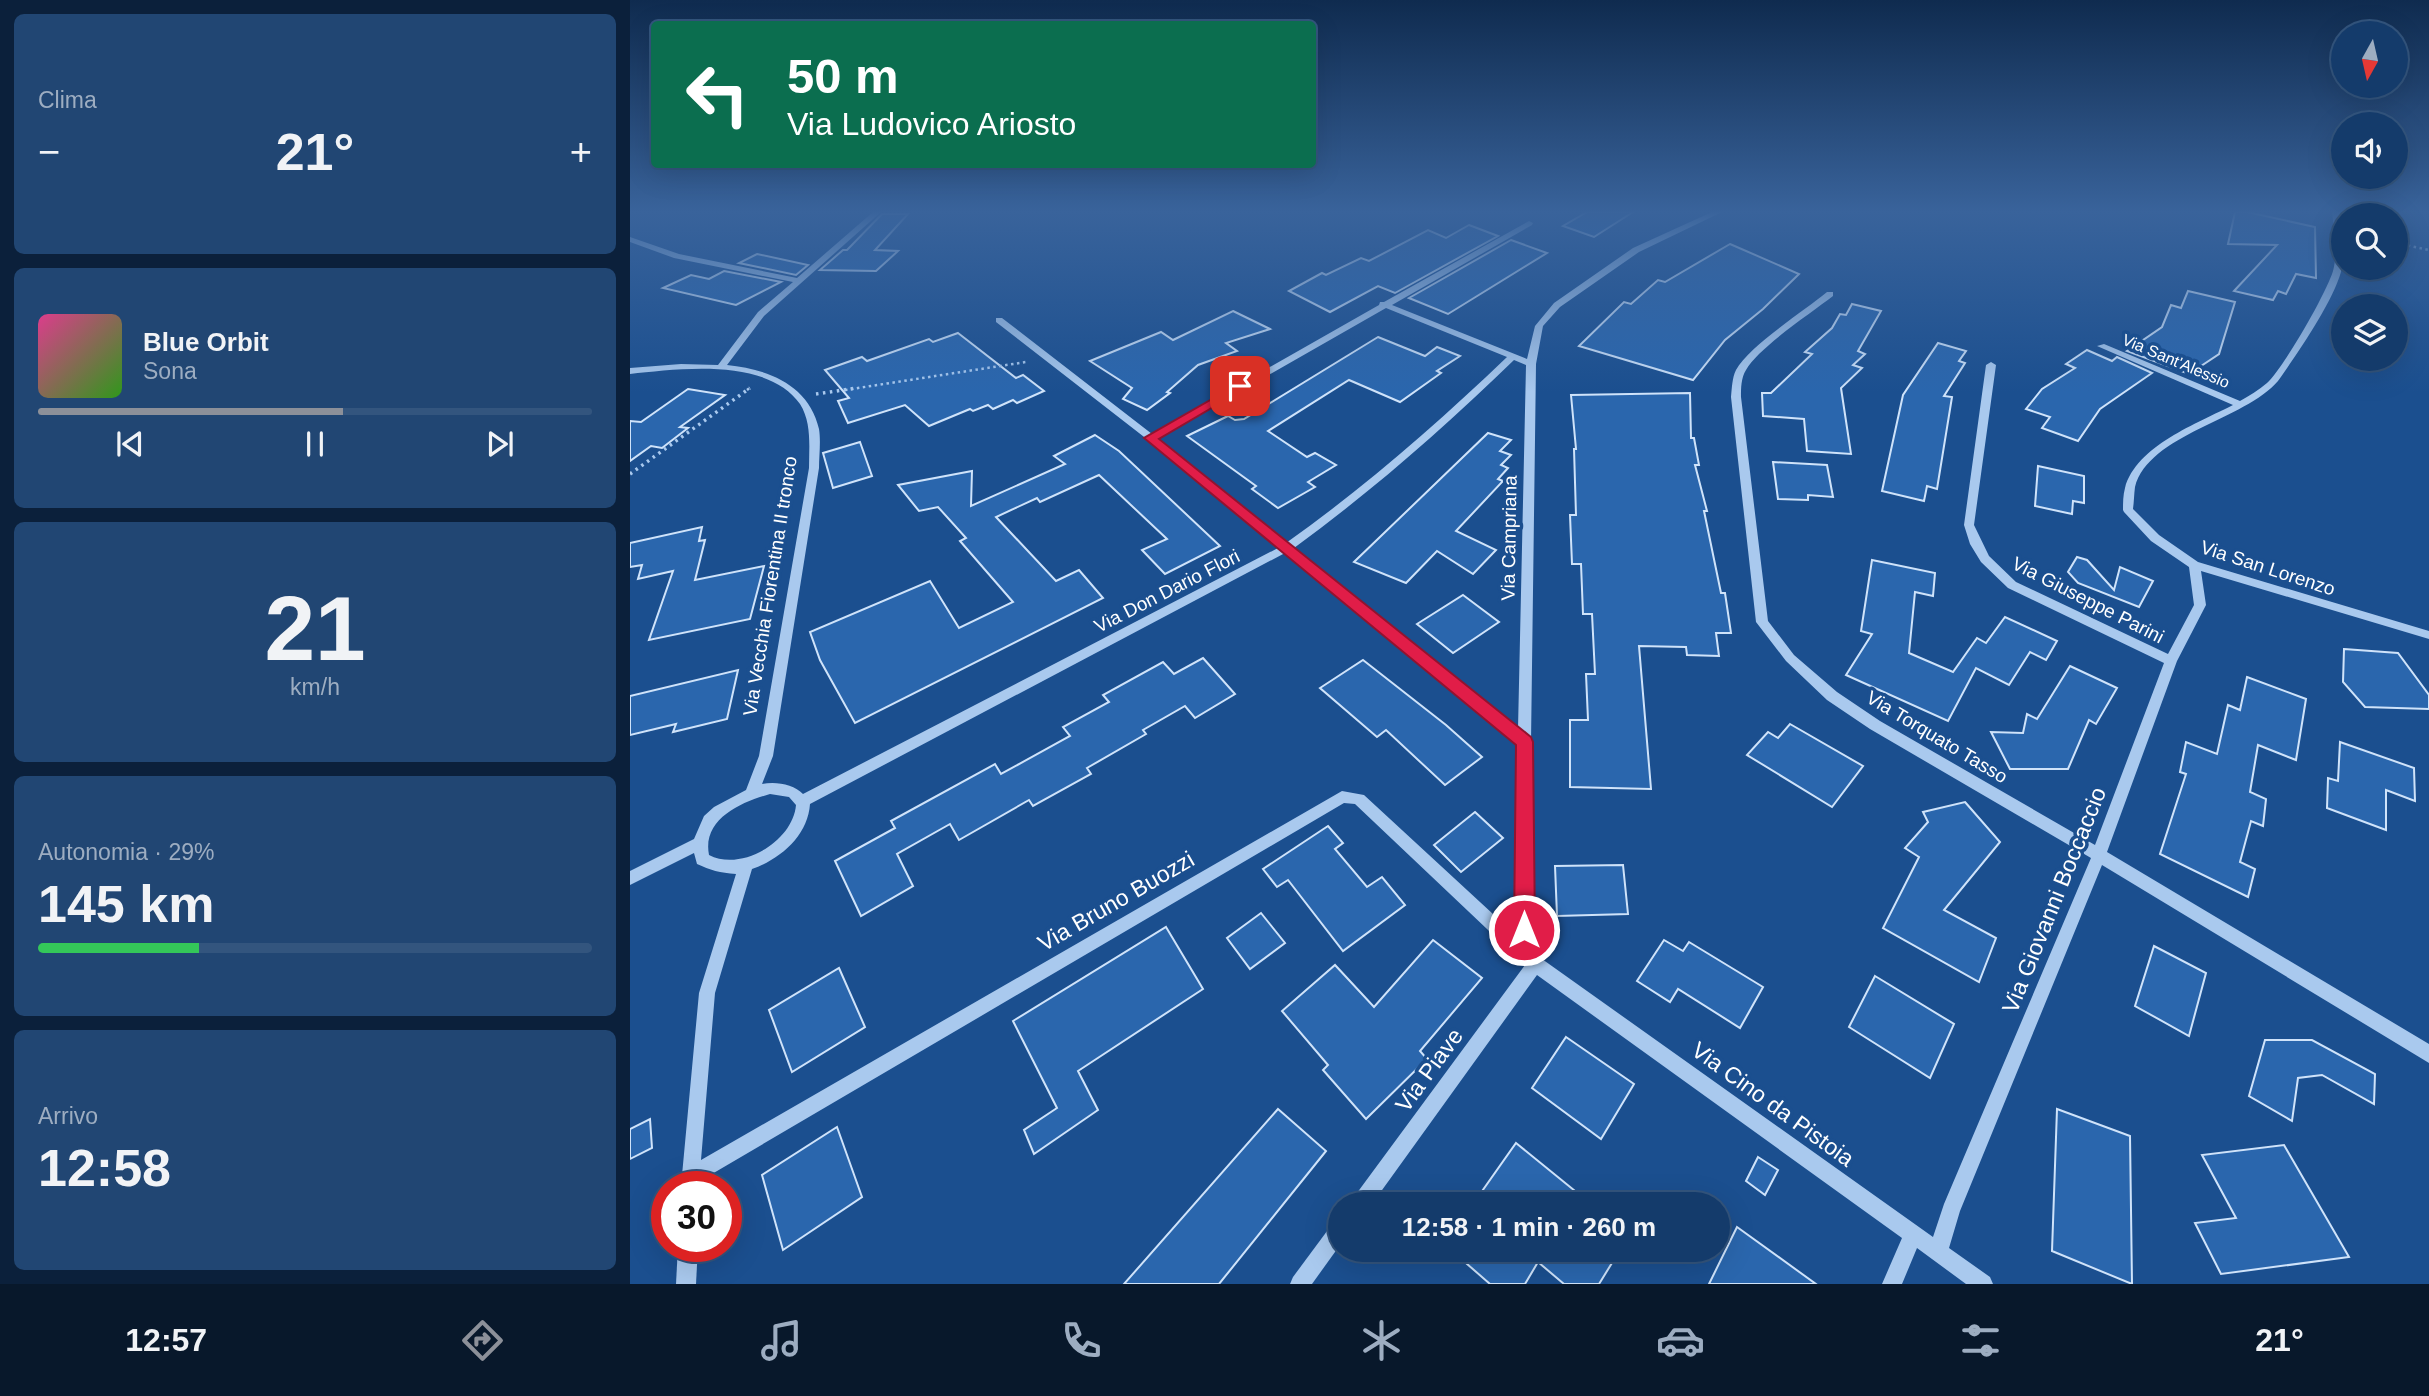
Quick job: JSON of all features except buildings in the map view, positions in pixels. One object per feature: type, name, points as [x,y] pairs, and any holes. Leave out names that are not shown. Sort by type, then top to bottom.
[{"type":"street","points":[[755,272],[799,281]]},
{"type":"street","points":[[722,366],[761,314],[809,272]]},
{"type":"street","points":[[1151,438],[1441,272]]},
{"type":"street","name":"Via Campriana","points":[[1535,964],[1524,930],[1524,742],[1531,364],[1539,326],[1557,305],[1605,272]]},
{"type":"street","name":"Via San Lorenzo","points":[[2333,280],[2272,384],[2173,440],[2140,467],[2128,486],[2128,510],[2154,538],[2194,565],[2429,635]]},
{"type":"street","name":"Via Torquato Tasso","points":[[1830,295],[1751,360],[1739,374],[1737,384],[1736,397],[1762,622],[1790,658],[1832,696],[1875,725],[2099,855],[2429,1054]]},
{"type":"street","points":[[1383,304],[1531,364]]},
{"type":"street","points":[[999,320],[1151,438],[1524,742]]},
{"type":"street","name":"Via Sant'Alessio","points":[[2101,346],[2239,404]]},
{"type":"street","name":"Via Don Dario Flori","points":[[802,801],[1285,549],[1344,508],[1396,465],[1443,425],[1511,358]]},
{"type":"street","name":"Via Giuseppe Parini","points":[[1991,365],[1969,525],[1975,546],[1990,569],[2012,585],[2171,661]]},
{"type":"street","name":"Via Vecchia Fiorentina II tronco","points":[[630,371],[722,366],[770,377],[789,387],[798,397],[814,429],[814,468],[766,757],[752,792]]},
{"type":"street","name":"Via Giovanni Boccaccio","points":[[1938,1251],[1951,1211],[2099,855],[2171,661],[2200,605],[2194,565]]},
{"type":"street","points":[[785,788],[799,794],[802,801],[804,816],[789,840],[773,852],[746,864],[719,867],[702,859],[699,843],[709,821],[723,808],[752,792],[785,788]]},
{"type":"street","name":"Via Bruno Buozzi","points":[[708,1171],[1342,797],[1359,799],[1535,964]]},
{"type":"street","points":[[630,878],[699,843]]},
{"type":"street","points":[[692,1171],[707,993],[746,864]]},
{"type":"street","name":"Via Piave","points":[[1370,1192],[1535,964]]},
{"type":"street","name":"Via Cino da Pistoia","points":[[1535,964],[1983,1284]]},
{"type":"street","points":[[1892,1284],[1913,1234]]},
{"type":"street","points":[[1300,1284],[1328,1246]]},
{"type":"street","points":[[686,1284],[687,1262]]},
{"type":"path","points":[[798,397],[1048,358]]},
{"type":"path","points":[[630,474],[747,389],[770,377]]},
{"type":"route","points":[[1240,386],[1151,438],[1524,742],[1524,930]]}]
